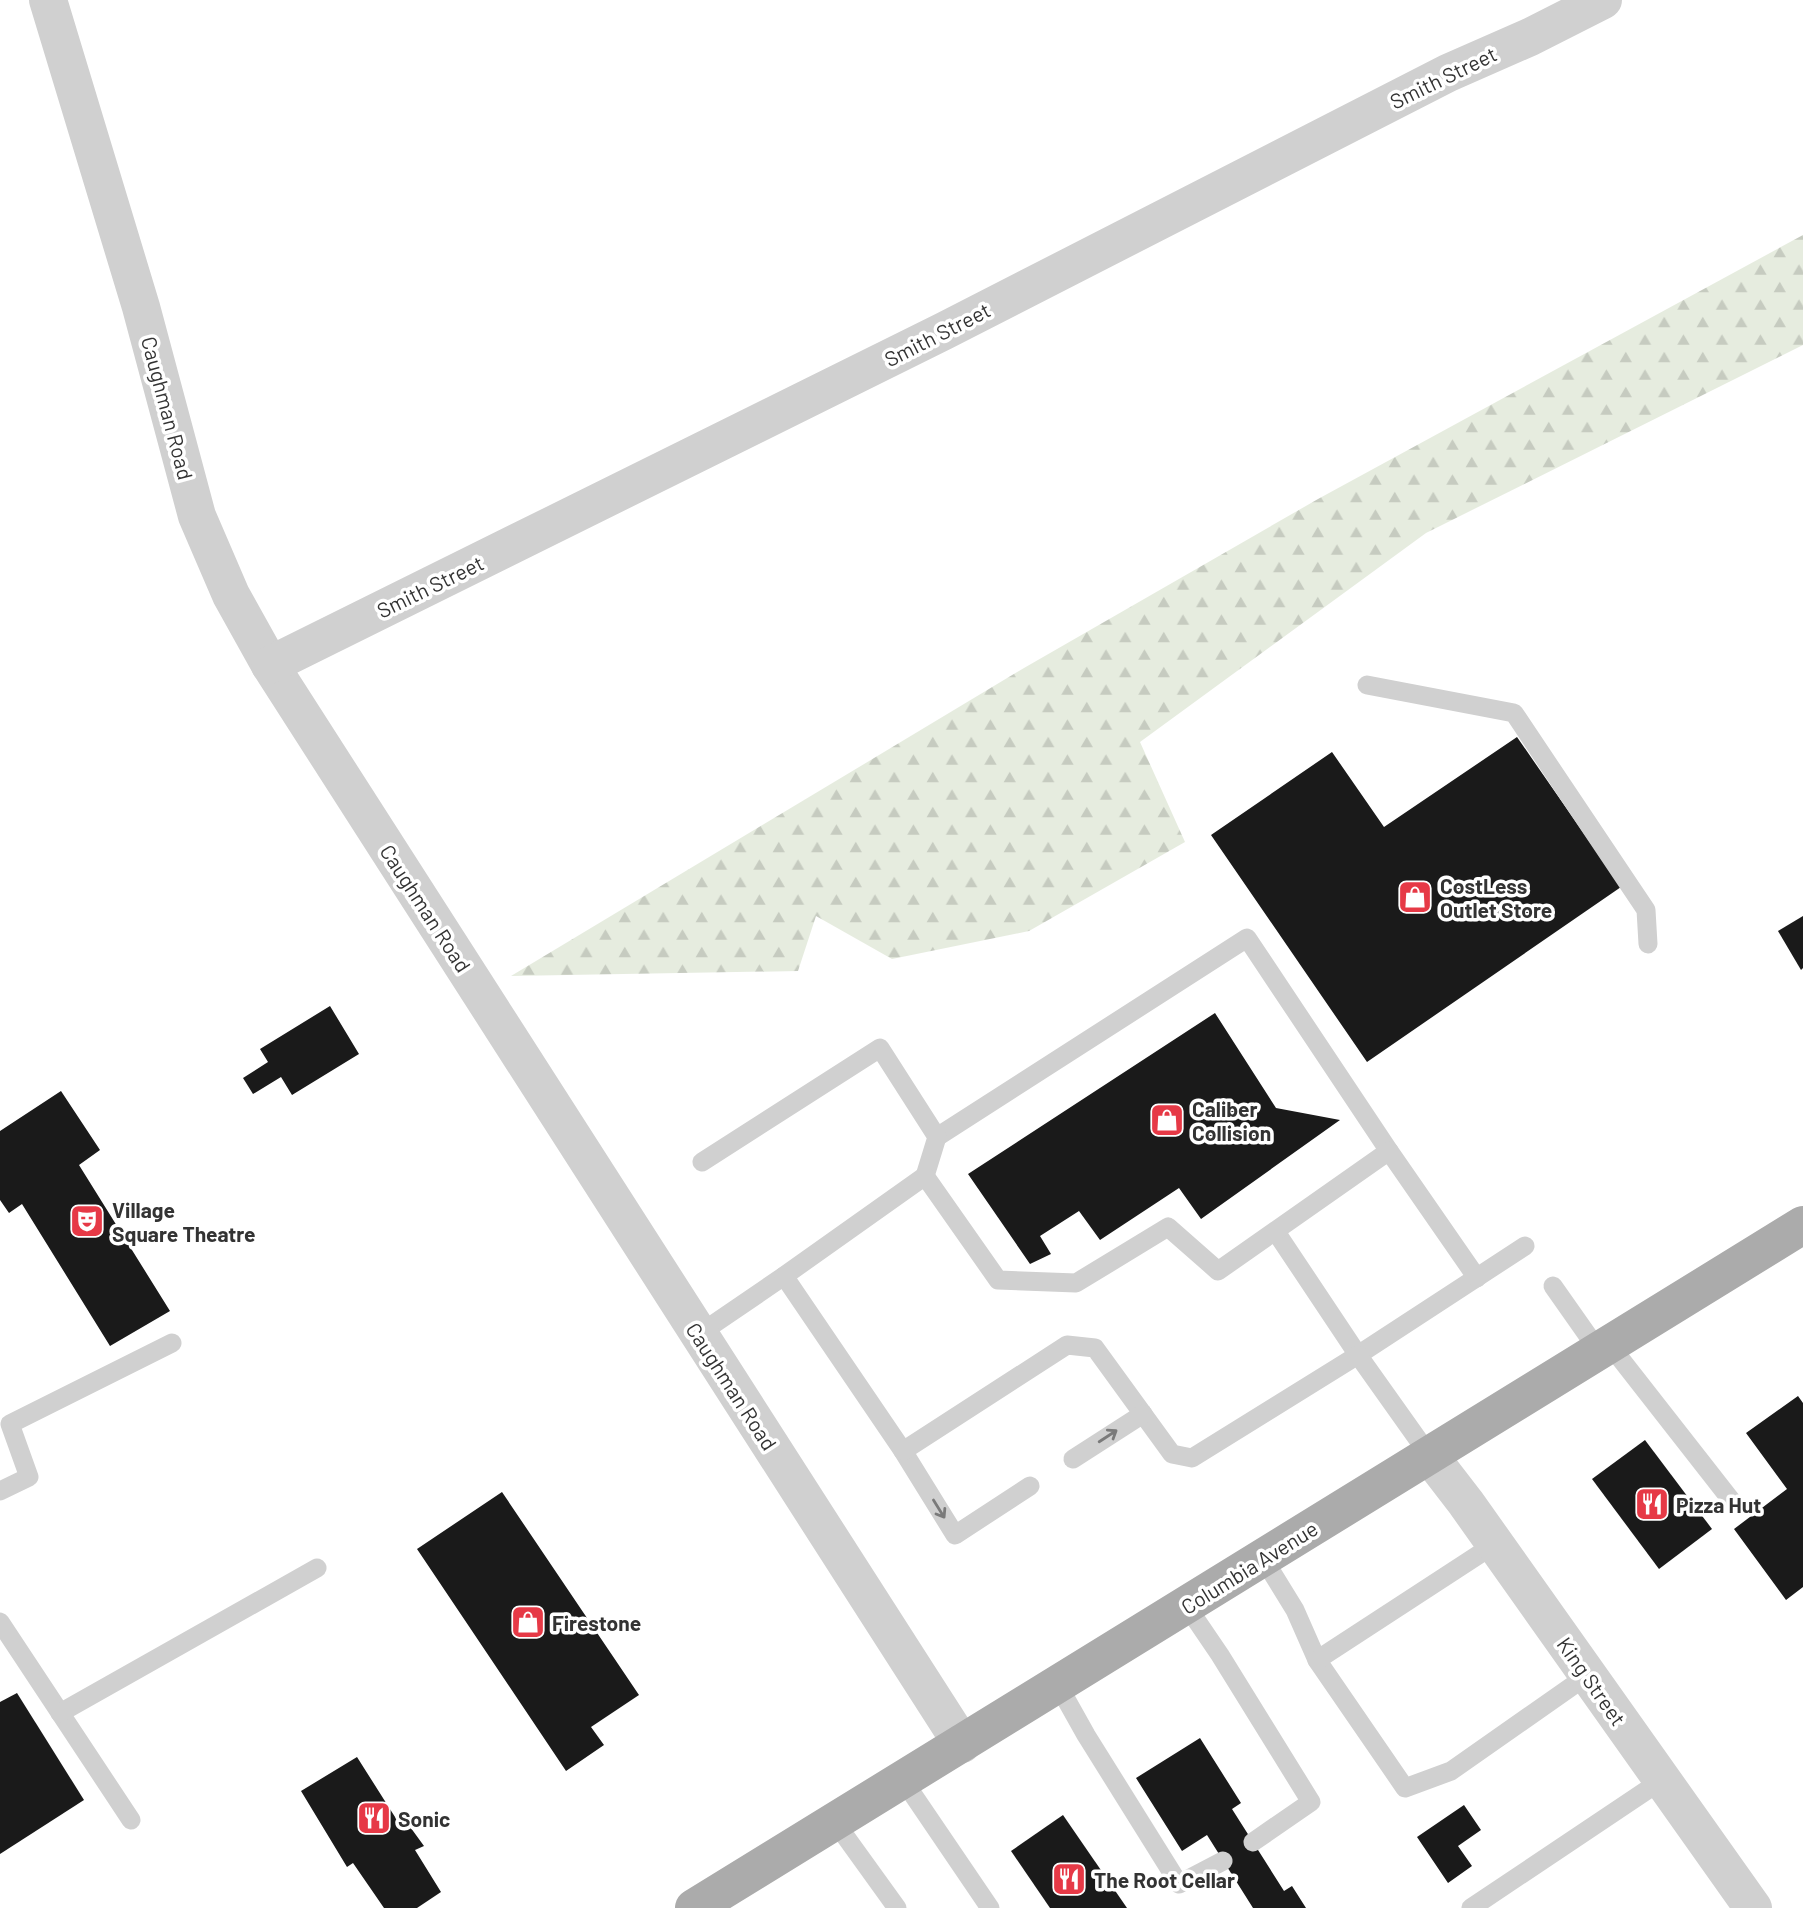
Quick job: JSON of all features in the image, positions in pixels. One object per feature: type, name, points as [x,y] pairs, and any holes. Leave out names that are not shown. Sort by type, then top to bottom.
[{"type":"main road","name":"Columbia Avenue","points":[[718,1902],[835,1822],[1803,1225]]},
{"type":"street","name":"Caughman Road","points":[[48,0],[141,307],[197,516],[231,595],[270,665],[962,1744]]},
{"type":"street","name":"Smith Street","points":[[270,665],[944,331],[1448,73],[1530,37],[1603,0]]},
{"type":"street","name":"King Street","points":[[1429,1455],[1753,1908]]},
{"type":"lane","points":[[1367,685],[1514,713],[1646,910],[1648,944]]},
{"type":"lane","points":[[699,1334],[925,1176],[937,1136],[1247,938],[1477,1278]]},
{"type":"lane","points":[[702,1162],[880,1048],[937,1136]]},
{"type":"lane","points":[[925,1176],[998,1280],[1076,1283],[1168,1227],[1218,1270],[1389,1151]]},
{"type":"lane","points":[[1276,1232],[1429,1455]]},
{"type":"lane","points":[[903,1451],[1066,1345],[1095,1348],[1172,1454],[1192,1458],[1358,1355],[1525,1246]]},
{"type":"lane","points":[[784,1276],[903,1451],[955,1535],[1030,1486]]},
{"type":"lane","points":[[1553,1286],[1731,1500]]},
{"type":"lane","points":[[0,1491],[29,1477],[10,1424],[172,1343]]},
{"type":"lane","points":[[1073,1459],[1143,1414]]},
{"type":"lane","points":[[1317,1660],[1494,1544]]},
{"type":"lane","points":[[1263,1558],[1295,1610],[1317,1660],[1405,1787],[1451,1772],[1588,1675]]},
{"type":"lane","points":[[60,1713],[317,1568]]},
{"type":"lane","points":[[1186,1605],[1311,1802],[1253,1842]]},
{"type":"lane","points":[[0,1622],[131,1820]]},
{"type":"lane","points":[[1058,1685],[1086,1735],[1180,1884],[1223,1861]]},
{"type":"lane","points":[[903,1780],[990,1908]]},
{"type":"lane","points":[[1471,1908],[1662,1780]]},
{"type":"lane","points":[[835,1822],[895,1907]]},
{"type":"green space","points":[[1803,235],[1803,345],[1426,533],[1140,742],[1185,842],[1029,931],[892,959],[816,916],[798,971],[511,976],[1024,668],[1318,499]]},
{"type":"building","points":[[1517,737],[1621,887],[1367,1062],[1211,835],[1332,752],[1384,827]]},
{"type":"building","points":[[1803,916],[1803,968],[1801,970],[1778,931]]},
{"type":"building","points":[[330,1006],[359,1054],[292,1095],[281,1077],[253,1094],[243,1078],[268,1062],[260,1049]]},
{"type":"building","points":[[1215,1013],[1276,1108],[1340,1120],[1201,1219],[1179,1188],[1100,1240],[1079,1211],[1040,1236],[1051,1254],[1030,1264],[968,1174]]},
{"type":"building","points":[[61,1091],[100,1150],[79,1165],[170,1311],[110,1346],[22,1204],[9,1213],[0,1200],[0,1131]]},
{"type":"building","points":[[1798,1396],[1803,1403],[1803,1587],[1786,1600],[1734,1529],[1787,1489],[1746,1433]]},
{"type":"building","name":"Pizza Hut","points":[[1645,1440],[1712,1529],[1659,1569],[1592,1479]]},
{"type":"building","name":"Firestone","points":[[502,1492],[639,1695],[591,1727],[604,1745],[566,1771],[417,1549]]},
{"type":"building","points":[[17,1693],[84,1800],[0,1854],[0,1702]]},
{"type":"building","points":[[1200,1738],[1241,1803],[1232,1809],[1284,1891],[1292,1886],[1306,1908],[1253,1908],[1207,1835],[1182,1851],[1136,1778]]},
{"type":"building","points":[[357,1757],[402,1828],[408,1824],[424,1846],[415,1850],[441,1892],[417,1908],[384,1908],[353,1863],[347,1867],[301,1791]]},
{"type":"building","points":[[1464,1805],[1481,1830],[1458,1846],[1472,1866],[1448,1883],[1417,1837]]},
{"type":"building","name":"The Root Cellar","points":[[1063,1815],[1127,1908],[1050,1908],[1011,1851]]},
{"type":"place","name":"CostLess Outlet Store","points":[[1415,897]]},
{"type":"place","name":"Caliber Collision","points":[[1167,1120]]},
{"type":"place","name":"Village Square Theatre","points":[[87,1221]]},
{"type":"place","name":"Pizza Hut","points":[[1652,1504]]},
{"type":"place","name":"Firestone","points":[[528,1622]]},
{"type":"place","name":"Sonic","points":[[374,1818]]},
{"type":"place","name":"The Root Cellar","points":[[1069,1879]]}]
